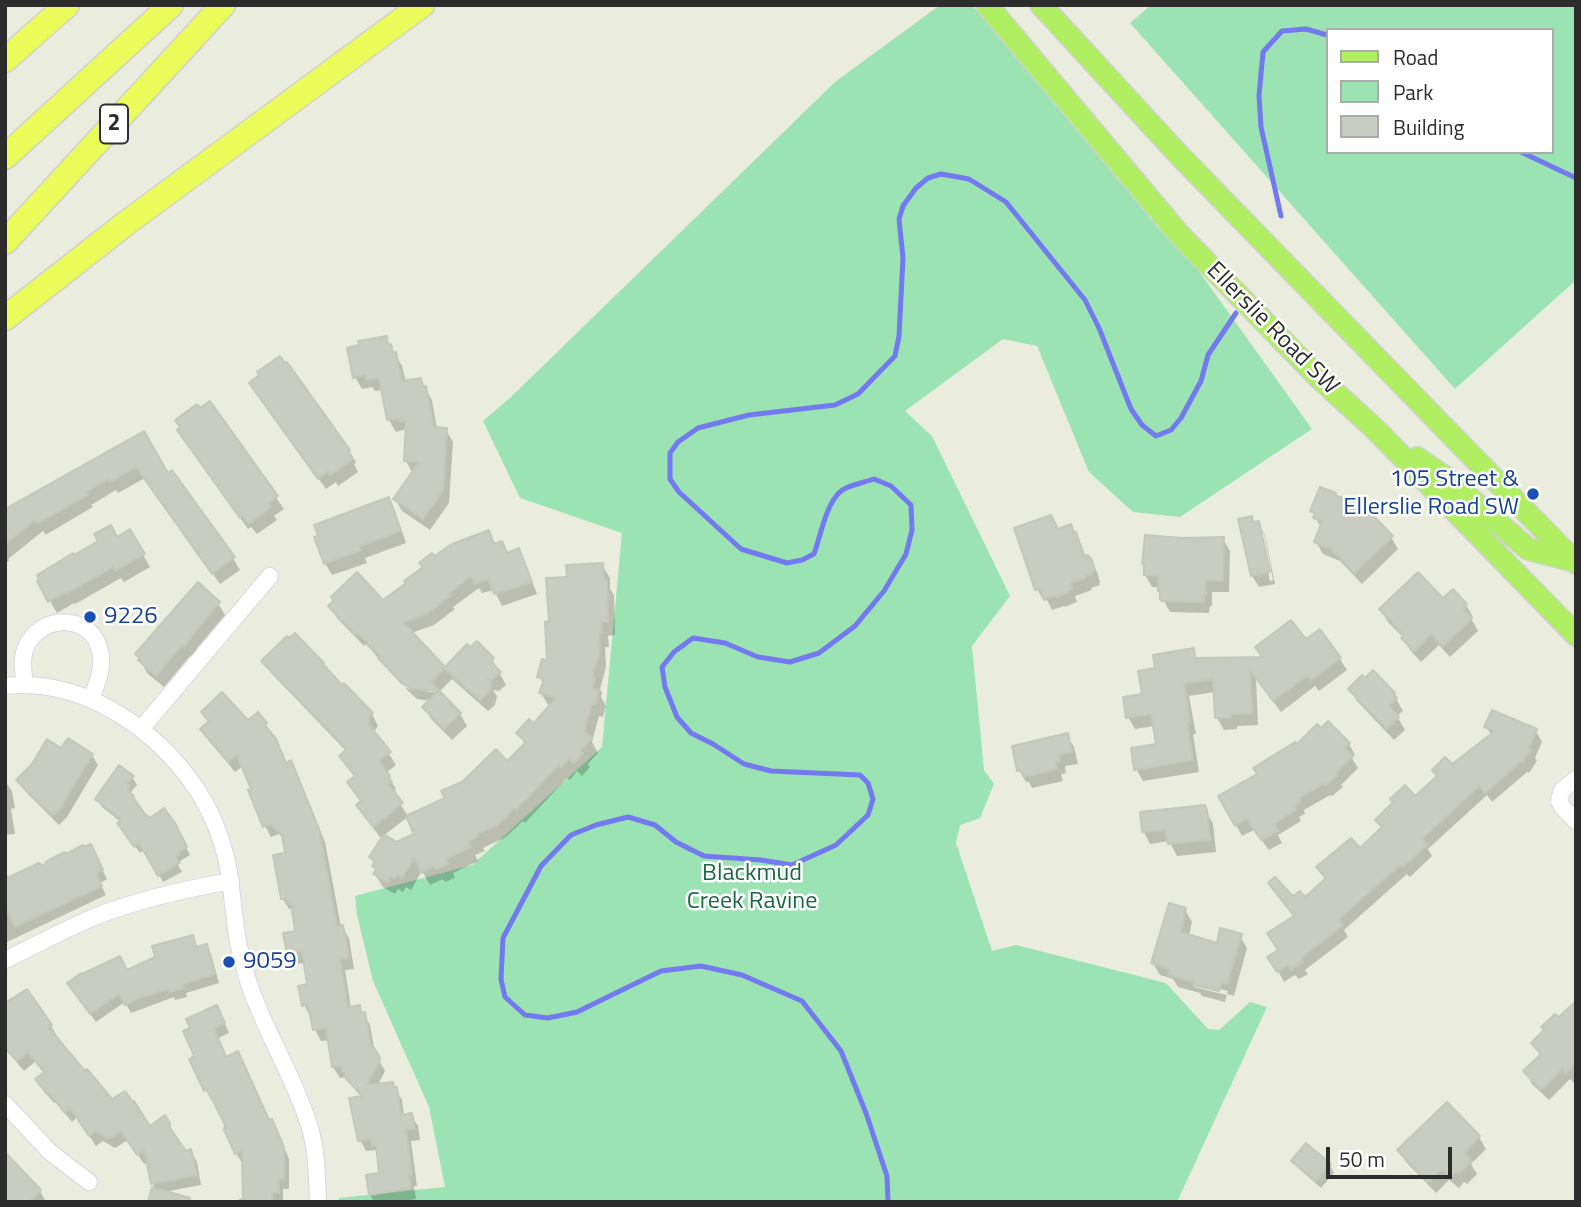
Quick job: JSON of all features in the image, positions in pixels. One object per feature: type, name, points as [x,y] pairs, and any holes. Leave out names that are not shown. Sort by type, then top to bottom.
[{"type":"highway","points":[[5,60],[67,5]]},
{"type":"highway","points":[[5,158],[171,5]]},
{"type":"highway","name":"2","points":[[5,242],[223,5]]},
{"type":"highway","points":[[5,318],[191,175],[422,5]]},
{"type":"main road","name":"Ellerslie Road SW","points":[[987,5],[1178,233],[1576,635]]},
{"type":"main road","points":[[1041,5],[1179,155],[1575,562]]},
{"type":"main road","points":[[1375,429],[1449,480],[1528,549],[1575,562]]},
{"type":"street","points":[[141,729],[270,576]]},
{"type":"street","points":[[25,684],[23,666],[26,646],[30,640],[44,627],[56,622],[69,622],[84,627],[95,638],[100,651],[101,668],[91,699]]},
{"type":"street","points":[[5,687],[43,685],[91,699],[119,714],[141,729],[178,766],[204,802],[226,859],[244,967],[261,1015],[310,1130],[315,1155],[318,1202]]},
{"type":"street","points":[[1576,779],[1562,790],[1559,801],[1576,821]]},
{"type":"street","points":[[5,960],[111,911],[183,890],[231,881]]},
{"type":"street","points":[[5,1104],[50,1152],[89,1182]]},
{"type":"green space","name":"Blackmud Creek Ravine","points":[[940,5],[972,5],[1183,249],[1312,429],[1180,517],[1133,512],[1089,472],[1037,346],[1003,339],[905,411],[932,436],[1010,596],[972,646],[984,770],[994,784],[980,818],[960,825],[956,843],[992,951],[1016,945],[1166,983],[1208,1029],[1219,1030],[1250,1002],[1267,1007],[1177,1202],[338,1202],[339,1198],[445,1187],[429,1107],[373,981],[355,896],[472,865],[602,747],[622,533],[520,498],[483,421],[512,396],[835,82]]},
{"type":"green space","points":[[1151,5],[1576,5],[1576,280],[1455,389],[1130,23]]},
{"type":"building","points":[[387,336],[388,345],[391,344],[393,353],[396,352],[402,381],[421,378],[423,387],[426,386],[434,427],[447,428],[443,490],[423,519],[393,499],[419,462],[404,461],[406,421],[400,422],[399,418],[387,420],[379,378],[366,380],[365,375],[353,378],[347,348],[359,345],[358,341]]},
{"type":"building","points":[[280,356],[350,450],[348,451],[353,459],[330,475],[328,471],[318,479],[249,383],[259,375],[257,372]]},
{"type":"building","points":[[210,401],[278,496],[269,503],[271,507],[249,524],[243,516],[240,518],[177,430],[180,427],[175,420],[197,404],[200,408]]},
{"type":"building","points":[[144,431],[168,473],[172,470],[235,557],[212,574],[136,467],[110,482],[108,479],[86,492],[88,495],[40,522],[36,523],[35,520],[5,544],[5,509]]},
{"type":"building","points":[[1320,487],[1365,507],[1393,536],[1354,573],[1331,549],[1314,542],[1322,521],[1313,518],[1315,513],[1310,511]]},
{"type":"building","points":[[389,497],[401,531],[360,546],[361,550],[324,564],[314,537],[318,536],[314,525]]},
{"type":"building","points":[[1051,515],[1058,529],[1071,524],[1084,556],[1091,558],[1095,570],[1086,578],[1070,583],[1072,589],[1069,591],[1044,599],[1040,589],[1035,590],[1014,528]]},
{"type":"building","points":[[1252,516],[1253,522],[1259,521],[1270,572],[1251,576],[1238,519]]},
{"type":"building","points":[[111,525],[117,537],[130,529],[145,554],[115,571],[113,567],[48,602],[37,581],[37,575],[98,541],[94,534]]},
{"type":"building","points":[[489,530],[494,544],[502,541],[507,553],[519,548],[532,582],[494,594],[488,579],[474,584],[471,576],[427,614],[403,622],[445,667],[467,644],[470,647],[477,641],[494,658],[490,661],[501,672],[492,680],[487,679],[491,682],[490,690],[480,700],[444,668],[431,682],[461,713],[444,729],[422,707],[438,691],[412,689],[403,684],[358,633],[356,635],[328,606],[334,600],[331,597],[357,572],[383,600],[423,567],[419,563],[432,553],[435,556],[450,545]]},
{"type":"building","points":[[1145,535],[1224,537],[1223,581],[1206,580],[1204,602],[1162,601],[1158,591],[1158,576],[1144,575],[1142,564]]},
{"type":"building","points":[[603,563],[604,580],[607,579],[608,622],[601,622],[600,652],[592,677],[595,678],[592,689],[599,690],[595,704],[592,703],[584,731],[592,738],[581,750],[583,753],[574,763],[569,759],[561,767],[559,765],[516,810],[514,808],[497,825],[477,834],[478,836],[469,841],[471,847],[446,859],[448,864],[436,869],[434,866],[421,873],[414,858],[402,878],[397,874],[395,879],[390,876],[387,882],[373,874],[376,869],[372,866],[375,861],[369,857],[384,834],[396,842],[414,834],[406,816],[445,798],[441,791],[462,782],[496,749],[507,761],[526,742],[516,733],[529,719],[534,723],[556,698],[539,693],[544,679],[537,677],[542,659],[547,661],[545,622],[549,621],[546,578],[567,577],[566,565]]},
{"type":"building","points":[[1418,572],[1443,598],[1453,589],[1467,604],[1463,608],[1472,618],[1443,646],[1431,634],[1414,651],[1401,638],[1404,635],[1379,609]]},
{"type":"building","points":[[198,582],[220,602],[184,647],[182,645],[156,676],[135,654]]},
{"type":"building","points":[[1291,620],[1306,639],[1320,629],[1341,658],[1311,680],[1307,676],[1273,701],[1250,670],[1252,713],[1231,714],[1231,718],[1215,718],[1213,679],[1184,684],[1193,760],[1134,770],[1131,748],[1156,744],[1151,714],[1126,718],[1123,697],[1142,694],[1138,671],[1155,668],[1153,655],[1194,648],[1195,658],[1262,657],[1255,647]]},
{"type":"building","points":[[295,633],[342,685],[344,683],[373,713],[368,718],[368,723],[391,752],[379,761],[390,776],[392,782],[388,784],[403,803],[373,827],[356,805],[361,801],[347,782],[355,776],[339,756],[347,749],[261,661],[287,636],[290,638]]},
{"type":"building","points":[[1373,670],[1397,698],[1389,706],[1399,717],[1387,729],[1348,689],[1362,675],[1365,678]]},
{"type":"building","points":[[222,692],[248,720],[258,712],[267,723],[265,725],[276,739],[286,763],[291,760],[319,829],[337,926],[343,925],[349,958],[340,959],[348,1007],[360,1005],[361,1013],[365,1012],[371,1047],[373,1046],[380,1058],[366,1085],[393,1082],[394,1087],[397,1087],[401,1115],[412,1113],[415,1129],[406,1130],[412,1175],[409,1175],[411,1188],[369,1195],[366,1175],[379,1173],[376,1145],[372,1146],[370,1139],[358,1141],[349,1098],[363,1096],[346,1079],[341,1066],[332,1067],[326,1028],[313,1030],[308,1005],[302,1006],[298,986],[307,984],[302,951],[287,954],[283,933],[295,931],[291,903],[288,904],[286,898],[281,899],[273,855],[285,853],[282,835],[271,824],[263,827],[237,755],[228,762],[200,729],[209,721],[201,712]]},
{"type":"building","points":[[1492,710],[1537,729],[1529,748],[1532,750],[1523,763],[1520,762],[1485,793],[1479,786],[1422,839],[1427,845],[1339,919],[1343,925],[1301,958],[1303,962],[1291,970],[1288,965],[1277,972],[1267,957],[1278,950],[1267,933],[1294,916],[1268,883],[1275,877],[1293,896],[1300,891],[1305,897],[1326,878],[1316,867],[1351,838],[1360,848],[1382,827],[1375,820],[1393,802],[1390,799],[1405,785],[1415,796],[1437,776],[1432,770],[1445,757],[1452,764],[1495,731],[1484,727]]},
{"type":"building","points":[[1328,721],[1350,743],[1345,748],[1353,756],[1336,773],[1338,775],[1325,786],[1323,784],[1299,798],[1301,802],[1294,806],[1297,809],[1274,824],[1278,831],[1261,840],[1247,819],[1235,826],[1218,796],[1257,774],[1253,768],[1295,742],[1297,744],[1317,724],[1321,728]]},
{"type":"building","points":[[1068,733],[1072,752],[1059,755],[1060,761],[1055,762],[1057,769],[1024,777],[1022,770],[1017,771],[1012,746]]},
{"type":"building","points":[[68,738],[93,754],[63,806],[53,816],[16,780],[32,764],[47,739],[61,748]]},
{"type":"building","points":[[119,765],[134,776],[127,784],[130,786],[127,790],[145,814],[150,818],[164,808],[187,847],[177,853],[179,863],[158,876],[139,843],[134,847],[117,823],[122,820],[95,799]]},
{"type":"building","points":[[1205,805],[1210,840],[1168,844],[1165,830],[1142,832],[1140,812]]},
{"type":"building","points":[[91,844],[103,870],[96,873],[102,886],[15,927],[5,907],[5,879],[39,863],[43,866],[65,852],[66,854]]},
{"type":"building","points":[[1169,903],[1186,908],[1181,932],[1217,943],[1220,928],[1242,934],[1227,984],[1221,983],[1219,991],[1193,985],[1194,982],[1169,975],[1170,969],[1151,963]]},
{"type":"building","points":[[193,935],[196,947],[207,944],[215,974],[183,984],[184,988],[169,992],[168,989],[125,1005],[119,994],[90,1014],[67,983],[81,973],[120,956],[127,970],[155,957],[152,946]]},
{"type":"building","points":[[27,989],[52,1025],[49,1028],[112,1099],[125,1091],[150,1126],[165,1115],[170,1128],[186,1151],[191,1149],[197,1175],[151,1184],[144,1150],[137,1155],[121,1131],[108,1139],[96,1131],[89,1136],[70,1108],[65,1113],[49,1093],[47,1094],[35,1079],[44,1072],[28,1052],[17,1061],[5,1048],[5,1003]]},
{"type":"building","points":[[1576,1001],[1576,1063],[1566,1073],[1562,1069],[1541,1090],[1523,1071],[1541,1054],[1531,1043],[1544,1030],[1541,1027],[1555,1014],[1559,1017]]},
{"type":"building","points":[[217,1005],[225,1023],[214,1028],[226,1057],[238,1051],[284,1147],[284,1179],[279,1179],[279,1193],[272,1193],[272,1202],[243,1202],[242,1151],[235,1154],[224,1130],[225,1125],[207,1089],[204,1091],[189,1059],[194,1056],[183,1031],[190,1028],[186,1019]]},
{"type":"building","points":[[1447,1102],[1480,1136],[1464,1153],[1472,1161],[1459,1173],[1457,1171],[1451,1177],[1442,1169],[1428,1182],[1397,1150]]},
{"type":"building","points":[[1306,1143],[1331,1164],[1316,1181],[1291,1161]]},
{"type":"building","points":[[5,1152],[41,1190],[29,1202],[5,1202]]},
{"type":"building","points":[[152,1187],[190,1198],[190,1202],[148,1202]]},
{"type":"waterway","points":[[1281,216],[1261,127],[1259,96],[1263,52],[1282,31],[1306,29],[1326,35]]},
{"type":"waterway","points":[[1525,154],[1576,178]]},
{"type":"waterway","points":[[888,1202],[887,1176],[841,1051],[802,1001],[742,975],[701,966],[661,971],[577,1012],[548,1018],[525,1015],[505,997],[501,979],[503,938],[541,866],[571,835],[628,817],[655,825],[676,842],[704,856],[792,865],[836,845],[868,815],[873,799],[868,783],[860,775],[771,771],[744,764],[691,733],[677,717],[665,687],[662,667],[674,652],[693,638],[725,643],[758,657],[790,662],[819,653],[855,626],[884,591],[906,554],[912,530],[911,505],[891,486],[874,479],[846,488],[839,492],[829,507],[814,554],[787,563],[741,549],[679,492],[670,479],[670,453],[678,442],[698,428],[749,415],[835,405],[858,394],[895,356],[899,336],[903,258],[899,219],[903,206],[916,188],[928,178],[941,174],[969,179],[1006,202],[1085,300],[1131,409],[1142,425],[1156,436],[1171,430],[1181,418],[1201,381],[1208,355],[1236,313]]},
{"type":"place","name":"105 Street & Ellerslie Road SW","points":[[1533,494]]},
{"type":"place","name":"9226","points":[[90,617]]},
{"type":"place","name":"9059","points":[[229,962]]}]
